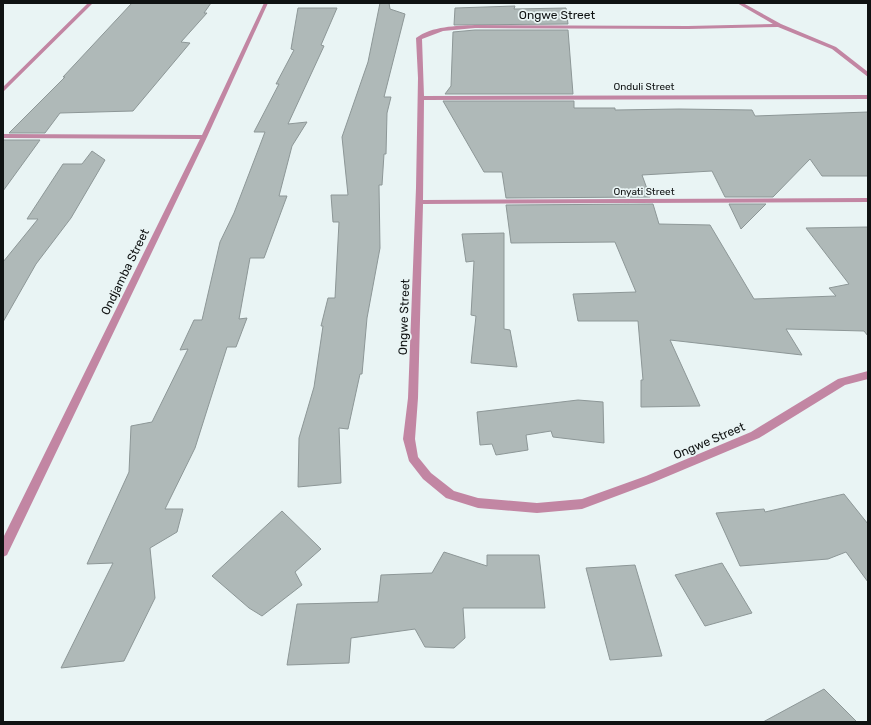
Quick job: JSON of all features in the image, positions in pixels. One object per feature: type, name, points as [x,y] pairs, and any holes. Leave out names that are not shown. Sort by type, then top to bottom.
[{"type":"street","points":[[3,90],[91,3]]},
{"type":"street","name":"Ondjamba Street","points":[[3,551],[204,137],[266,3]]},
{"type":"street","points":[[739,3],[779,24],[834,48],[868,75]]},
{"type":"street","name":"Ongwe Street","points":[[779,24],[726,27],[491,27],[443,29],[425,34],[419,38],[421,53],[420,202],[413,398],[409,439],[413,458],[427,476],[450,495],[478,503],[537,508],[582,504],[650,479],[754,435],[842,382],[868,375]]},
{"type":"street","name":"Onduli Street","points":[[421,98],[868,97]]},
{"type":"street","points":[[3,136],[204,137]]},
{"type":"street","name":"Onyati Street","points":[[420,202],[868,200]]},
{"type":"building","points":[[132,3],[211,3],[204,13],[207,13],[181,42],[190,43],[133,111],[60,113],[45,133],[9,133],[65,77],[63,77]]},
{"type":"building","points":[[380,3],[389,3],[390,9],[405,14],[384,97],[391,97],[387,113],[386,154],[384,154],[382,185],[379,185],[380,248],[367,318],[362,374],[360,374],[348,429],[339,428],[341,483],[298,487],[299,438],[314,387],[323,326],[321,326],[328,298],[335,298],[339,222],[333,222],[331,195],[348,195],[342,137],[368,62]]},
{"type":"building","points":[[515,6],[514,9],[566,8],[568,24],[454,25],[455,8]]},
{"type":"building","points":[[298,8],[337,8],[321,45],[324,46],[288,124],[307,122],[292,146],[279,196],[287,196],[264,258],[250,258],[239,319],[247,318],[236,347],[227,347],[195,448],[165,509],[183,509],[177,532],[150,548],[155,598],[124,661],[61,668],[113,563],[87,564],[129,472],[131,426],[152,422],[188,349],[180,350],[194,320],[202,320],[220,242],[234,213],[265,132],[254,132],[279,84],[276,84],[294,50],[291,49]]},
{"type":"building","points":[[475,30],[568,30],[573,94],[445,94],[451,86],[453,32]]},
{"type":"building","points":[[443,101],[574,101],[574,108],[615,108],[615,110],[752,110],[755,116],[868,112],[868,176],[822,176],[810,159],[773,197],[725,197],[712,171],[642,175],[650,197],[506,198],[502,172],[484,172]]},
{"type":"building","points":[[3,140],[40,140],[3,191]]},
{"type":"building","points":[[92,151],[105,160],[71,218],[36,264],[3,322],[3,262],[38,219],[27,219],[63,164],[82,164]]},
{"type":"building","points":[[653,204],[659,224],[710,225],[754,299],[836,296],[829,288],[849,284],[806,228],[868,227],[868,336],[864,331],[786,329],[802,355],[670,340],[700,406],[641,407],[641,380],[643,380],[638,321],[578,321],[573,294],[636,292],[615,242],[511,243],[506,205]]},
{"type":"building","points":[[729,204],[766,204],[741,229]]},
{"type":"building","points":[[504,233],[504,329],[510,330],[517,367],[471,363],[476,316],[471,315],[474,261],[466,262],[462,234]]},
{"type":"building","points":[[578,400],[603,402],[604,443],[553,437],[551,431],[526,435],[528,450],[496,455],[492,444],[480,445],[477,412]]},
{"type":"building","points":[[844,494],[868,524],[868,582],[846,552],[828,559],[740,566],[716,513],[764,509],[765,512]]},
{"type":"building","points":[[282,511],[321,549],[295,572],[302,585],[262,616],[249,608],[212,576]]},
{"type":"building","points":[[444,552],[487,566],[487,555],[539,555],[545,608],[463,608],[465,638],[454,648],[425,647],[415,629],[351,638],[349,663],[287,665],[297,604],[378,602],[381,575],[432,573]]},
{"type":"building","points":[[722,563],[752,613],[705,626],[675,575]]},
{"type":"building","points":[[635,565],[662,656],[610,660],[586,568]]},
{"type":"building","points":[[824,689],[857,722],[763,722]]}]
